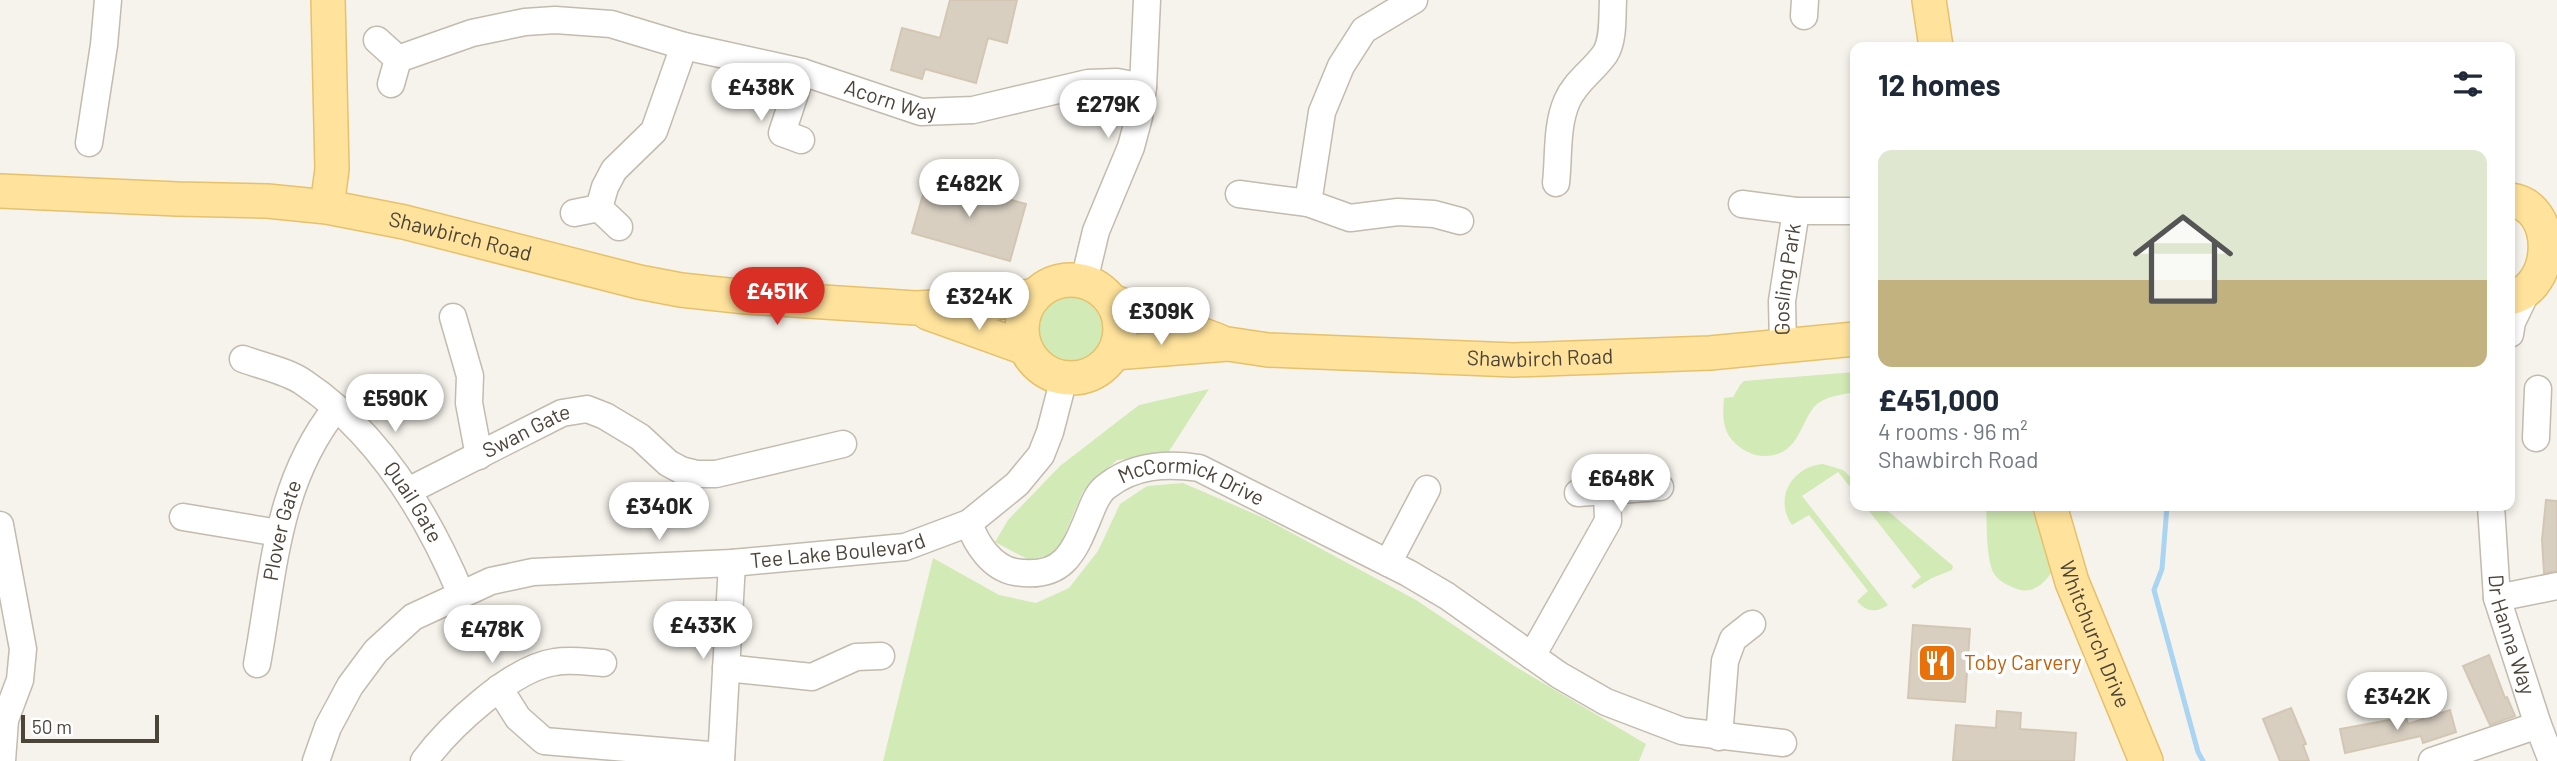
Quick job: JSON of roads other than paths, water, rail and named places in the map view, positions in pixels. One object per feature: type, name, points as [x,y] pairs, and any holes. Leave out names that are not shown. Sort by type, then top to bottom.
[{"type":"main road","points":[[327,207],[332,169],[328,0]]},
{"type":"main road","points":[[1929,0],[1935,42]]},
{"type":"main road","name":"Shawbirch Road","points":[[0,191],[267,201],[327,207],[404,222],[639,282],[746,297],[916,308],[992,304],[1035,295]]},
{"type":"main road","points":[[2515,202],[2549,216],[2554,255],[2554,268],[2544,279],[2518,296]]},
{"type":"main road","points":[[1071,279],[1084,281],[1104,292],[1118,313],[1120,327],[1119,340],[1107,363],[1087,376],[1063,378],[1034,362],[1025,348],[1021,334],[1026,306],[1035,295],[1045,286],[1071,279]]},
{"type":"main road","name":"Shawbirch Road","points":[[1112,301],[1228,344],[1268,350],[1514,360],[1710,353],[1850,340]]},
{"type":"main road","name":"Shawbirch Road","points":[[916,308],[1025,348]]},
{"type":"main road","name":"Shawbirch Road","points":[[1114,353],[1228,344]]},
{"type":"main road","name":"Whitchurch Drive","points":[[2051,511],[2072,582],[2146,761]]},
{"type":"street","points":[[89,143],[108,0]]},
{"type":"street","points":[[1084,281],[1096,231],[1131,147],[1139,117],[1147,0]]},
{"type":"street","points":[[1308,203],[1322,112],[1341,66],[1364,30],[1413,0]]},
{"type":"street","points":[[1549,168],[1565,105],[1572,90],[1607,52],[1613,0]]},
{"type":"street","name":"Acorn Way","points":[[398,59],[472,33],[525,22],[614,12],[684,46],[802,72],[921,112],[982,108],[1088,83],[1118,82],[1143,87]]},
{"type":"street","points":[[377,40],[398,59],[391,84]]},
{"type":"street","points":[[619,227],[586,210],[605,187],[614,170],[654,131],[684,46]]},
{"type":"street","points":[[801,140],[782,133],[802,72]]},
{"type":"street","points":[[1239,194],[1308,203],[1350,218],[1398,212],[1434,214],[1460,220]]},
{"type":"street","name":"Gosling Park","points":[[1742,204],[1796,211],[1850,211]]},
{"type":"street","name":"Gosling Park","points":[[1783,347],[1782,301],[1796,211]]},
{"type":"street","points":[[453,317],[470,376],[469,403],[479,456]]},
{"type":"street","name":"Quail Gate","points":[[243,359],[301,380],[336,408],[377,450],[408,491],[461,594]]},
{"type":"street","name":"Tee Lake Boulevard","points":[[316,761],[328,727],[350,687],[376,651],[413,617],[491,581],[533,572],[732,563],[905,547],[969,523],[1017,484],[1041,454],[1050,432],[1063,378]]},
{"type":"street","points":[[2538,389],[2543,424]]},
{"type":"street","name":"Plover Gate","points":[[257,664],[279,533],[290,491],[304,456],[320,428],[336,408]]},
{"type":"street","name":"Swan Gate","points":[[408,491],[562,413],[587,409],[605,416],[640,437],[668,463],[697,474],[716,474],[843,444]]},
{"type":"street","name":"McCormick Drive","points":[[969,523],[982,550],[1009,570],[1031,574],[1052,569],[1070,557],[1095,502],[1104,488],[1120,477],[1137,470],[1174,464],[1199,468],[1388,563],[1447,596],[1532,656],[1606,702],[1682,731],[1783,743]]},
{"type":"street","points":[[1578,493],[1660,487]]},
{"type":"street","points":[[1388,563],[1427,489]]},
{"type":"street","points":[[1532,656],[1608,521],[1607,491]]},
{"type":"street","name":"Dr Hanna Way","points":[[2491,511],[2497,598],[2552,761]]},
{"type":"street","points":[[183,517],[279,533]]},
{"type":"street","points":[[0,525],[4,575],[23,649],[20,680],[5,720],[2,761]]},
{"type":"street","points":[[499,688],[519,718],[544,741],[721,759],[732,563]]},
{"type":"street","points":[[2497,598],[2557,586]]},
{"type":"street","points":[[1719,737],[1725,661],[1733,639],[1752,624]]},
{"type":"street","points":[[726,668],[812,677],[856,657],[881,656]]},
{"type":"street","points":[[424,761],[440,740],[499,688],[534,667],[555,662],[603,663]]},
{"type":"street","points":[[2432,761],[2538,726]]},
{"type":"waterway","points":[[2167,511],[2162,569],[2154,590],[2198,752],[2203,761]]},
{"type":"place","name":"Toby Carvery","points":[[1937,663]]}]
